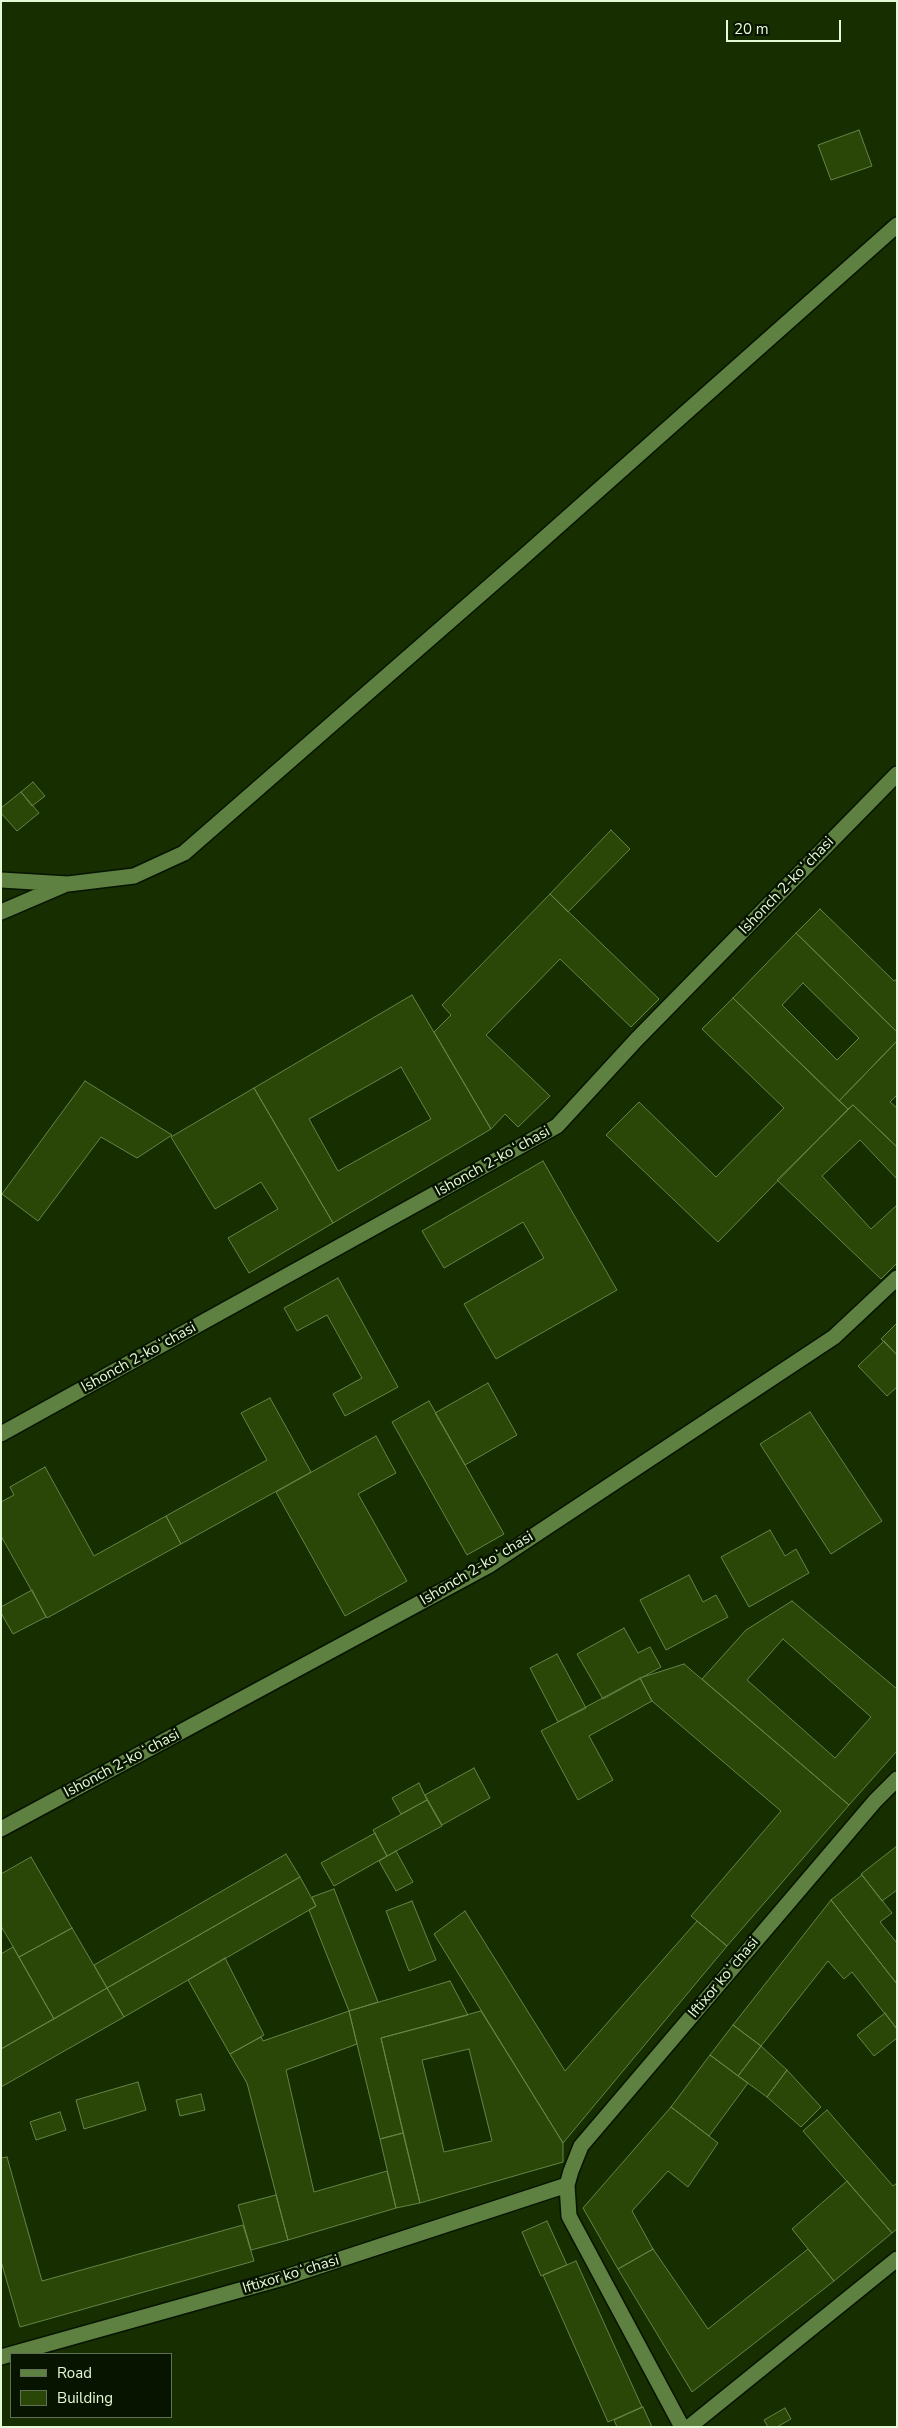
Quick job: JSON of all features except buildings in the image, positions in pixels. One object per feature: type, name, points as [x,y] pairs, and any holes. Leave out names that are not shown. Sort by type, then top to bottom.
[{"type":"street","points":[[1,880],[68,884],[134,876],[184,853],[897,225]]},
{"type":"street","name":"Ishonch 2-koʻchasi","points":[[1,1434],[557,1126],[637,1039],[897,774]]},
{"type":"street","points":[[1,912],[68,884]]},
{"type":"street","name":"Ishonch 2-koʻchasi","points":[[1,1829],[488,1566],[834,1337],[897,1278]]},
{"type":"street","name":"Iftixor koʻchasi","points":[[682,2427],[569,2216],[567,2185],[581,2146],[875,1801],[897,1780]]},
{"type":"street","name":"Iftixor koʻchasi","points":[[15,2353],[284,2278],[567,2185]]},
{"type":"street","points":[[689,2427],[897,2259]]}]
